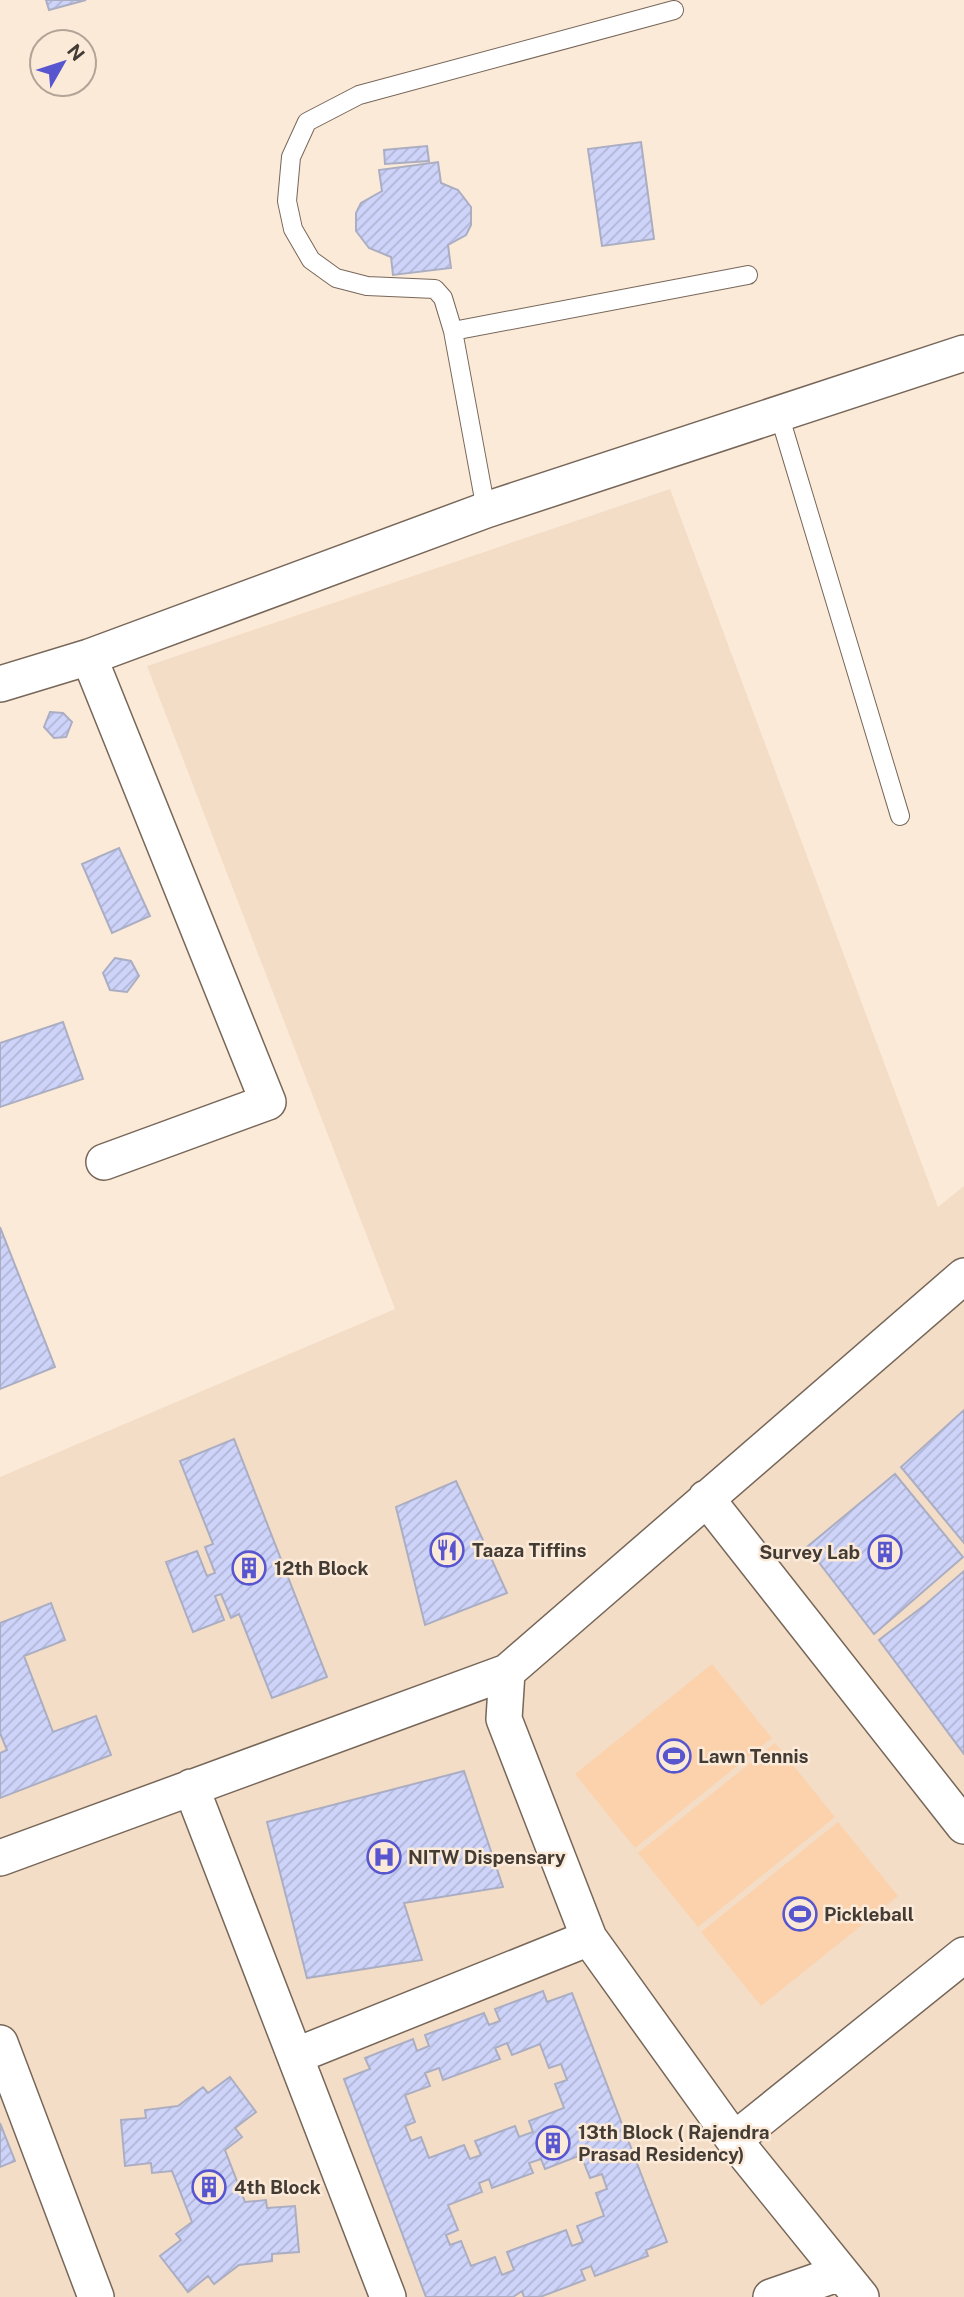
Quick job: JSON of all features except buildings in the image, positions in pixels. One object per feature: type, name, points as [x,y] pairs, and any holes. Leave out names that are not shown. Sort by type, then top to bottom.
[{"type":"street","points":[[0,684],[89,657],[486,510],[964,353]]},
{"type":"street","points":[[89,657],[268,1102],[104,1162]]},
{"type":"street","points":[[0,1858],[507,1672],[964,1276]]},
{"type":"street","points":[[706,1498],[964,1826]]},
{"type":"street","points":[[507,1672],[504,1719],[589,1938],[734,2140],[851,2285]]},
{"type":"street","points":[[191,1787],[388,2297]]},
{"type":"street","points":[[295,2056],[589,1938]]},
{"type":"street","points":[[734,2140],[964,1955]]},
{"type":"street","points":[[0,2043],[96,2297]]},
{"type":"street","points":[[771,2297],[851,2285]]},
{"type":"lane","points":[[486,510],[453,331],[443,298],[435,289],[367,286],[336,278],[311,260],[293,229],[287,201],[291,157],[307,122],[359,95],[674,10]]},
{"type":"lane","points":[[453,331],[748,275]]},
{"type":"lane","points":[[779,414],[900,816]]},
{"type":"shaded area","points":[[670,489],[938,1207],[964,1186],[964,2297],[0,2297],[0,1477],[395,1309],[147,666]]},
{"type":"shaded area","name":"Lawn Tennis","points":[[712,1664],[772,1738],[635,1848],[575,1774]]},
{"type":"shaded area","name":"Lawn Tennis","points":[[775,1743],[835,1817],[698,1927],[638,1853]]},
{"type":"shaded area","name":"Pickleball","points":[[838,1822],[898,1896],[761,2006],[701,1932]]},
{"type":"place","name":"Taaza Tiffins","points":[[447,1550]]},
{"type":"place","name":"Survey Lab","points":[[885,1552]]},
{"type":"place","name":"12th Block","points":[[249,1568]]},
{"type":"place","name":"Lawn Tennis","points":[[674,1756]]},
{"type":"place","name":"NITW Dispensary","points":[[384,1857]]},
{"type":"place","name":"Pickleball","points":[[800,1914]]},
{"type":"place","name":"13th Block ( Rajendra Prasad Residency)","points":[[553,2143]]},
{"type":"place","name":"4th Block","points":[[209,2187]]}]
